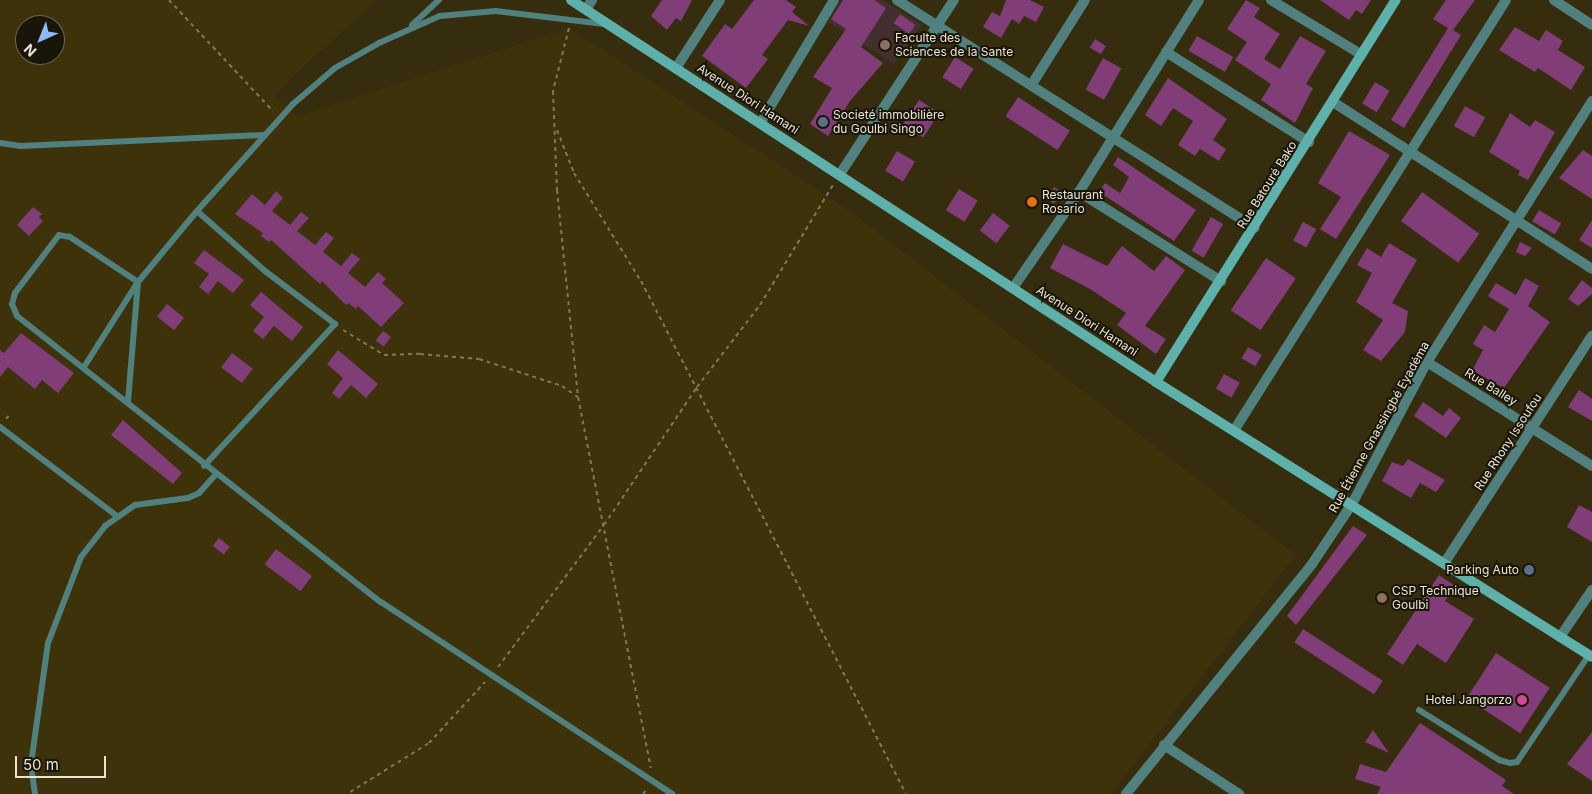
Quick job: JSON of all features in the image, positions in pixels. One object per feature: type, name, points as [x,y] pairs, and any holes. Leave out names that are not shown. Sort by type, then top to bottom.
[{"type":"main road","name":"Avenue Diori Hamani","points":[[571,0],[761,122],[1156,382],[1235,429],[1590,656]]},
{"type":"main road","name":"Rue Batouré Bako","points":[[1156,382],[1255,228],[1396,0]]},
{"type":"street","points":[[586,9],[592,0]]},
{"type":"street","points":[[676,68],[720,0]]},
{"type":"street","points":[[761,122],[834,0]]},
{"type":"street","points":[[896,0],[1032,84],[1255,228]]},
{"type":"street","points":[[840,174],[954,0]]},
{"type":"street","points":[[1032,84],[1085,0]]},
{"type":"street","points":[[1013,288],[1079,192],[1199,0]]},
{"type":"street","points":[[1271,0],[1362,55]]},
{"type":"street","points":[[1235,429],[1408,150],[1506,0]]},
{"type":"street","points":[[1554,0],[1592,25]]},
{"type":"street","points":[[1166,52],[1309,142]]},
{"type":"street","name":"Rue Étienne Gnassingbé Eyadéma","points":[[1126,794],[1312,564],[1352,504],[1427,362],[1514,221],[1592,101]]},
{"type":"street","points":[[1333,102],[1514,221],[1592,269]]},
{"type":"street","points":[[1079,192],[1221,281]]},
{"type":"street","name":"Rue Rhony Issoufou","points":[[1445,562],[1592,336]]},
{"type":"street","name":"Rue Balley","points":[[1427,362],[1592,466]]},
{"type":"street","points":[[1560,637],[1592,590]]},
{"type":"street","points":[[1164,745],[1240,794]]},
{"type":"lane","points":[[411,26],[438,0]]},
{"type":"lane","points":[[84,366],[138,282],[197,211],[280,118],[335,68],[411,26],[440,16],[476,10],[512,12],[610,25]]},
{"type":"lane","points":[[0,143],[21,146],[265,135]]},
{"type":"lane","points":[[197,211],[265,271],[335,324],[204,466]]},
{"type":"lane","points":[[138,282],[64,234],[53,240],[15,293],[12,304],[17,316],[128,401],[204,466],[381,602],[490,677],[672,794]]},
{"type":"lane","points":[[128,401],[138,282]]},
{"type":"lane","points":[[0,427],[118,517]]},
{"type":"lane","points":[[36,794],[31,764],[48,642],[82,557],[105,526],[135,505],[193,495],[216,474]]},
{"type":"lane","points":[[1419,710],[1499,760],[1510,764],[1517,762],[1590,656]]},
{"type":"path","points":[[169,0],[280,118]]},
{"type":"path","points":[[569,28],[553,91],[556,128],[557,190],[578,397],[654,782],[643,794]]},
{"type":"path","points":[[556,128],[574,173],[641,281],[906,794]]},
{"type":"path","points":[[350,792],[428,742],[490,677],[604,525],[697,387],[760,305],[827,195]]},
{"type":"path","points":[[335,324],[384,355],[420,354],[479,359],[562,386],[578,397]]},
{"type":"shaded area","points":[[0,0],[377,0],[274,94],[296,117],[569,28],[849,210],[1296,555],[1111,794],[0,794]]},
{"type":"shaded area","name":"Faculte des Sciences de la Sante","points":[[843,0],[882,0],[922,25],[894,64],[828,22]]},
{"type":"building","points":[[662,0],[692,0],[681,21],[676,18],[667,30],[651,16]]},
{"type":"building","points":[[754,0],[786,0],[796,7],[792,12],[809,26],[788,20],[762,55],[768,59],[746,88],[702,56],[725,24],[732,29]]},
{"type":"building","points":[[843,0],[874,0],[886,8],[861,47],[883,63],[850,101],[828,136],[810,124],[832,88],[813,77],[846,29],[831,19]]},
{"type":"building","points":[[1006,0],[1030,0],[1044,7],[1036,22],[1024,16],[1019,24],[1012,19],[1001,38],[983,27],[992,12],[1000,16]]},
{"type":"building","points":[[1246,0],[1260,8],[1254,17],[1280,34],[1264,59],[1280,69],[1300,36],[1326,51],[1306,84],[1313,88],[1295,123],[1261,100],[1271,84],[1235,60],[1247,42],[1227,29]]},
{"type":"building","points":[[1320,0],[1371,0],[1362,14],[1356,10],[1349,20]]},
{"type":"building","points":[[1446,0],[1475,0],[1453,30],[1461,35],[1404,128],[1391,120],[1448,28],[1433,19]]},
{"type":"building","points":[[900,14],[915,25],[909,34],[894,23]]},
{"type":"building","points":[[1515,27],[1539,41],[1546,30],[1563,41],[1558,50],[1585,67],[1571,90],[1538,68],[1535,72],[1499,50]]},
{"type":"building","points":[[1197,36],[1233,57],[1225,72],[1188,51]]},
{"type":"building","points":[[1095,39],[1106,46],[1101,54],[1090,47]]},
{"type":"building","points":[[955,57],[974,69],[961,89],[942,77]]},
{"type":"building","points":[[1103,58],[1121,68],[1104,100],[1086,89]]},
{"type":"building","points":[[1168,78],[1227,119],[1213,140],[1226,149],[1219,161],[1200,149],[1195,156],[1178,145],[1193,121],[1173,108],[1161,126],[1145,115]]},
{"type":"building","points":[[1375,82],[1390,91],[1377,112],[1362,103]]},
{"type":"building","points":[[1018,97],[1070,131],[1057,150],[1005,116]]},
{"type":"building","points":[[919,100],[939,113],[923,137],[903,124]]},
{"type":"building","points":[[1465,106],[1485,117],[1474,137],[1454,126]]},
{"type":"building","points":[[1510,113],[1530,127],[1535,120],[1555,132],[1528,180],[1518,175],[1520,171],[1489,152]]},
{"type":"building","points":[[1349,131],[1390,155],[1336,239],[1320,229],[1341,197],[1318,183]]},
{"type":"building","points":[[1583,150],[1592,156],[1592,199],[1559,178]]},
{"type":"building","points":[[897,151],[915,162],[903,182],[885,171]]},
{"type":"building","points":[[1118,157],[1196,210],[1174,241],[1099,192],[1105,183],[1120,193],[1129,177],[1113,165]]},
{"type":"building","points":[[1054,187],[1062,192],[1054,204],[1047,199]]},
{"type":"building","points":[[959,189],[978,201],[964,222],[946,210]]},
{"type":"building","points":[[276,191],[283,198],[272,211],[290,225],[301,212],[309,218],[297,231],[315,245],[326,232],[334,238],[323,252],[341,266],[352,253],[360,259],[348,273],[365,287],[378,272],[386,279],[382,283],[404,303],[381,327],[358,306],[356,309],[348,303],[346,305],[322,281],[320,284],[271,240],[269,242],[261,236],[263,233],[235,214],[252,194],[265,205]]},
{"type":"building","points":[[1422,192],[1479,234],[1458,263],[1401,221]]},
{"type":"building","points":[[33,207],[42,214],[39,217],[43,221],[29,236],[17,225]]},
{"type":"building","points":[[1539,210],[1561,223],[1555,235],[1532,221]]},
{"type":"building","points":[[993,213],[1010,226],[997,243],[980,231]]},
{"type":"building","points":[[1211,217],[1223,224],[1204,258],[1192,251]]},
{"type":"building","points":[[1592,220],[1592,248],[1579,240]]},
{"type":"building","points":[[1303,222],[1316,229],[1306,248],[1293,241]]},
{"type":"building","points":[[1520,242],[1532,248],[1525,256],[1516,252]]},
{"type":"building","points":[[1389,243],[1417,260],[1392,303],[1408,311],[1405,332],[1381,361],[1363,350],[1383,320],[1356,302],[1372,273],[1357,265],[1367,248],[1381,257]]},
{"type":"building","points":[[1063,244],[1107,266],[1122,246],[1154,271],[1166,256],[1185,270],[1145,326],[1166,339],[1156,354],[1117,325],[1126,313],[1090,289],[1050,268]]},
{"type":"building","points":[[204,250],[244,280],[233,293],[218,281],[208,294],[199,287],[209,274],[194,263]]},
{"type":"building","points":[[1266,258],[1296,278],[1261,330],[1231,310]]},
{"type":"building","points":[[1525,278],[1539,286],[1528,306],[1550,322],[1504,388],[1472,371],[1483,350],[1473,344],[1484,325],[1495,332],[1509,309],[1488,296],[1496,283],[1516,295]]},
{"type":"building","points":[[1582,280],[1592,288],[1592,294],[1578,306],[1568,299]]},
{"type":"building","points":[[261,292],[303,327],[292,341],[274,326],[263,339],[253,331],[264,317],[250,305]]},
{"type":"building","points":[[167,304],[184,318],[174,330],[157,316]]},
{"type":"building","points":[[383,331],[391,337],[384,347],[376,341]]},
{"type":"building","points":[[21,333],[74,373],[58,393],[42,380],[35,389],[8,367],[0,377],[0,350],[4,353]]},
{"type":"building","points":[[1248,347],[1262,355],[1255,366],[1242,358]]},
{"type":"building","points":[[338,350],[378,384],[366,398],[351,385],[339,399],[332,393],[343,378],[327,364]]},
{"type":"building","points":[[232,353],[253,369],[242,383],[221,367]]},
{"type":"building","points":[[1224,374],[1240,383],[1232,398],[1216,389]]},
{"type":"building","points":[[1579,390],[1592,399],[1592,421],[1568,407]]},
{"type":"building","points":[[1423,402],[1443,416],[1449,408],[1461,418],[1446,438],[1414,416]]},
{"type":"building","points":[[123,420],[182,473],[173,484],[111,435]]},
{"type":"building","points":[[1408,459],[1445,480],[1436,492],[1420,483],[1411,498],[1382,481],[1392,462],[1403,466]]},
{"type":"building","points":[[1579,505],[1592,512],[1592,542],[1567,527]]},
{"type":"building","points":[[1353,526],[1367,535],[1296,625],[1287,616]]},
{"type":"building","points":[[219,538],[230,547],[224,555],[213,546]]},
{"type":"building","points":[[276,549],[312,576],[301,591],[265,564]]},
{"type":"building","points":[[1439,575],[1455,586],[1445,601],[1474,619],[1446,663],[1417,644],[1403,665],[1387,654]]},
{"type":"building","points":[[1303,629],[1383,681],[1374,694],[1294,642]]},
{"type":"building","points":[[1496,653],[1550,688],[1520,733],[1467,698]]},
{"type":"building","points":[[1420,723],[1506,780],[1502,786],[1514,794],[1377,794],[1381,787],[1355,779],[1360,764],[1386,772]]},
{"type":"building","points":[[1373,730],[1389,753],[1365,742]]},
{"type":"building","points":[[1592,732],[1592,781],[1567,764]]},
{"type":"place","name":"Faculte des Sciences de la Sante","points":[[885,45]]},
{"type":"place","name":"Societé immobilière du Goulbi Singo","points":[[823,122]]},
{"type":"place","name":"Restaurant Rosario","points":[[1032,202]]},
{"type":"place","name":"Parking Auto","points":[[1529,570]]},
{"type":"place","name":"CSP Technique Goulbi","points":[[1382,598]]},
{"type":"place","name":"Hotel Jangorzo","points":[[1522,700]]}]
